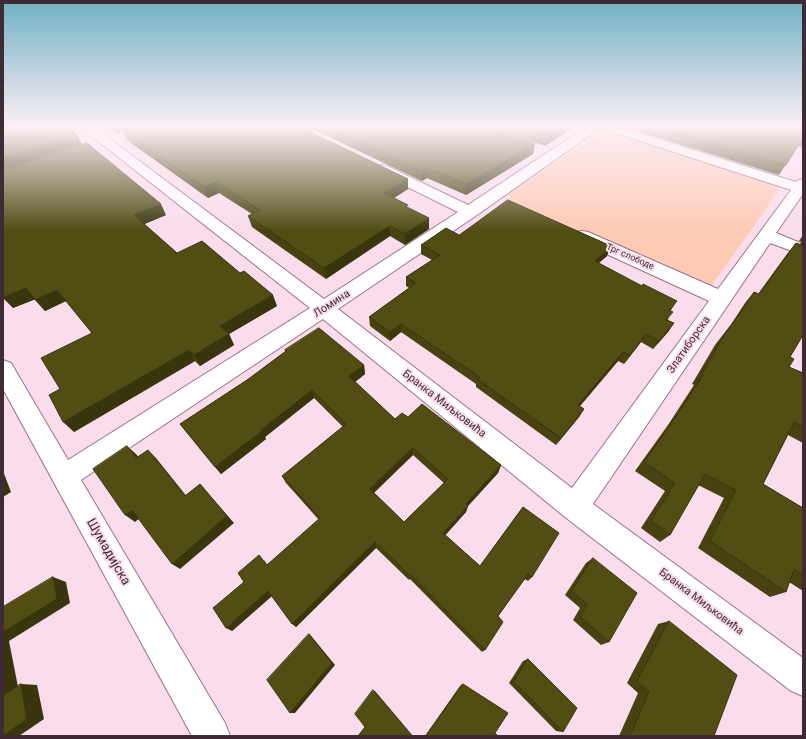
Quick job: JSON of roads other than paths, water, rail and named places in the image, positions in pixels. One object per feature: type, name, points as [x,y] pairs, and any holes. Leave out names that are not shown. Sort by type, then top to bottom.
[{"type":"street","name":"Бранка Миљковића","points":[[130,161],[324,309],[575,507],[803,679]]},
{"type":"street","name":"Ломина","points":[[65,476],[471,212],[501,200],[537,161]]},
{"type":"street","points":[[720,161],[801,186]]},
{"type":"street","points":[[372,164],[471,212]]},
{"type":"street","name":"Златиборска","points":[[575,507],[722,299],[765,235],[801,186]]},
{"type":"street","name":"Трг слободе","points":[[565,228],[722,299]]},
{"type":"street","points":[[765,235],[803,250]]},
{"type":"street","name":"Шумадијска","points":[[3,369],[212,736]]}]
